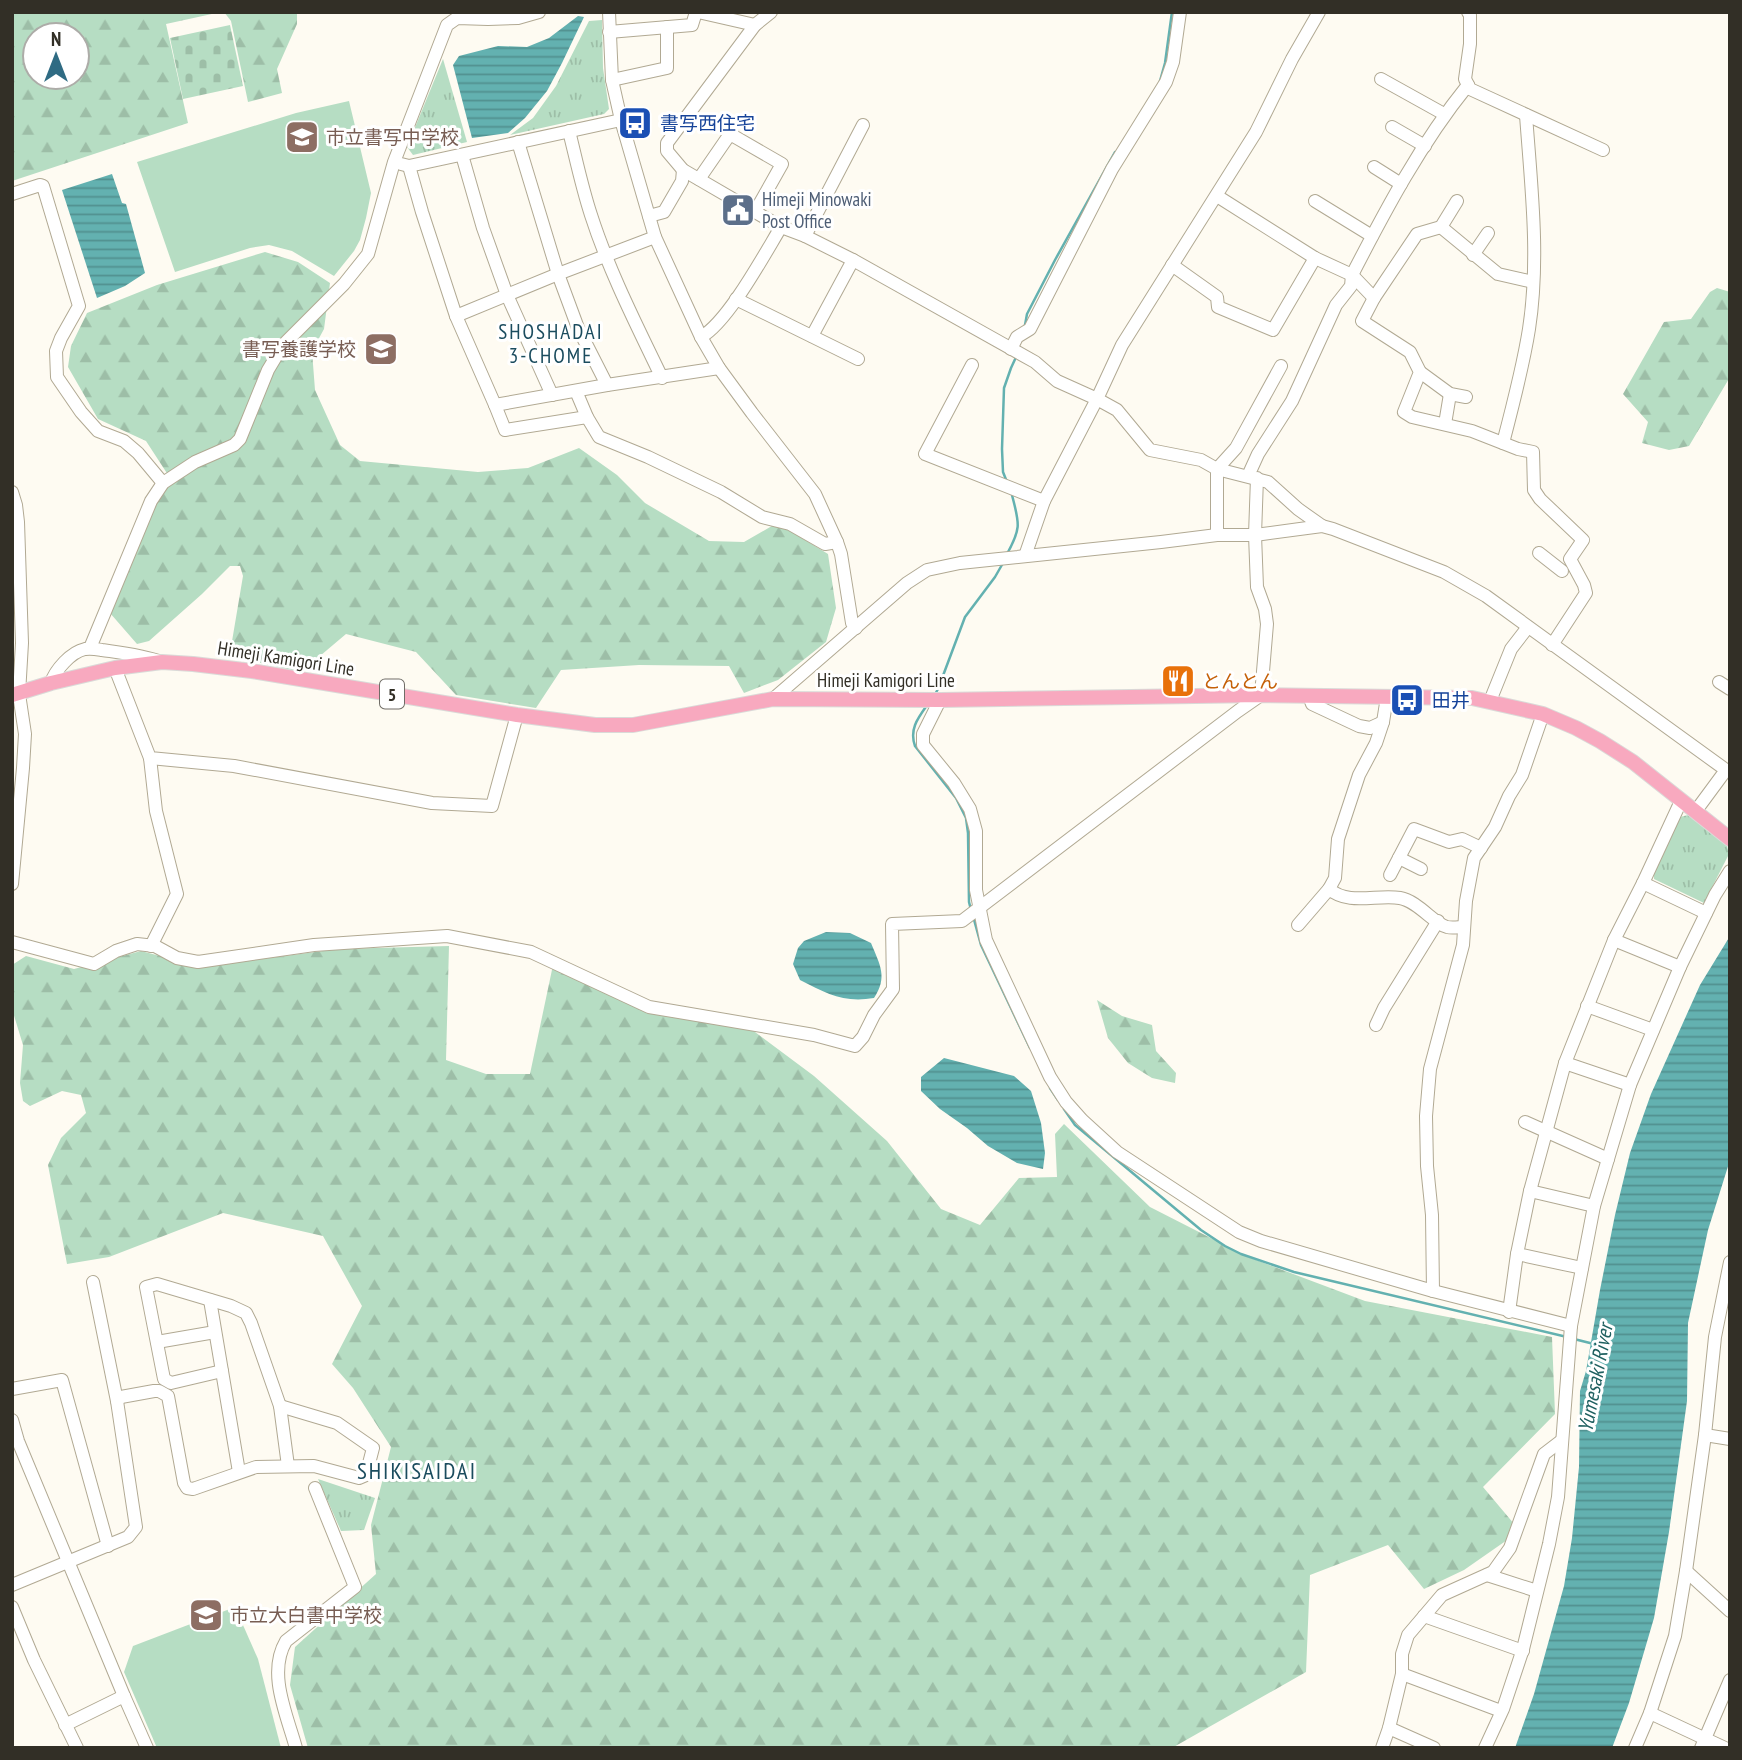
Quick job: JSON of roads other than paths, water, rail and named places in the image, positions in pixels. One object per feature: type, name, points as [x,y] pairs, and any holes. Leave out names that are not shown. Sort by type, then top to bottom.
[{"type":"main road","name":"Himeji Kamigori Line","points":[[15,695],[51,683],[115,668],[162,662],[251,671],[517,715],[595,725],[633,725],[773,699],[940,700],[1261,695],[1472,698],[1543,714],[1600,741],[1633,762],[1730,839]]},
{"type":"street","points":[[90,648],[152,501],[163,483],[195,462],[234,445],[240,439],[268,370],[283,345],[344,284],[368,254],[394,162],[447,25],[457,18],[518,18],[539,12]]},
{"type":"street","points":[[609,12],[612,80],[655,237],[701,337],[719,368],[815,494],[841,554],[852,623],[856,628]]},
{"type":"street","points":[[608,32],[692,25],[697,12],[755,25]]},
{"type":"street","points":[[771,12],[755,25],[667,143],[667,151],[683,170],[781,227],[805,236],[1014,343],[1057,381],[1117,410],[1150,450],[1201,460],[1217,469],[1268,481],[1298,509],[1322,526],[1444,572],[1486,596],[1726,770],[1695,812]]},
{"type":"street","points":[[1014,343],[1030,329],[1112,169],[1166,82],[1173,62],[1180,12]]},
{"type":"street","points":[[1025,556],[1044,501],[1122,345],[1256,132],[1319,12]]},
{"type":"street","points":[[1468,12],[1470,44],[1465,79],[1470,89],[1603,150]]},
{"type":"street","points":[[612,80],[667,68],[667,27]]},
{"type":"street","points":[[1381,79],[1444,114]]},
{"type":"street","points":[[12,942],[94,964],[116,951],[138,944],[152,946],[177,958],[198,962],[314,945],[447,936],[531,952],[649,1007],[814,1035],[855,1046],[893,989],[892,924],[962,921],[1261,695],[1267,624],[1257,587],[1252,477],[1258,454],[1292,401],[1336,305],[1351,286],[1352,275],[1401,184],[1444,114],[1468,85]]},
{"type":"street","points":[[1503,443],[1527,338],[1533,282],[1526,115]]},
{"type":"street","points":[[394,162],[409,166],[621,120]]},
{"type":"street","points":[[805,236],[863,125]]},
{"type":"street","points":[[1392,127],[1425,146]]},
{"type":"street","points":[[569,131],[590,212],[605,256],[662,378]]},
{"type":"street","points":[[699,179],[730,134],[782,164],[755,212]]},
{"type":"street","points":[[518,142],[558,274],[578,328],[607,385]]},
{"type":"street","points":[[463,155],[483,228],[507,295],[552,396]]},
{"type":"street","points":[[409,166],[456,316],[505,430],[587,418]]},
{"type":"street","points":[[1374,167],[1401,184]]},
{"type":"street","points":[[649,216],[664,212],[682,181],[683,170]]},
{"type":"street","points":[[12,194],[43,186],[79,306],[61,338],[57,351],[57,377],[98,431],[124,441],[163,483]]},
{"type":"street","points":[[1217,196],[1315,258],[1352,275],[1374,298]]},
{"type":"street","points":[[1315,201],[1372,236]]},
{"type":"street","points":[[1457,201],[1441,227],[1417,234],[1374,298],[1362,321],[1410,352],[1420,372],[1450,394],[1466,397]]},
{"type":"street","points":[[701,337],[708,333],[736,299],[781,227]]},
{"type":"street","points":[[1441,227],[1498,274],[1533,282]]},
{"type":"street","points":[[1474,255],[1488,233]]},
{"type":"street","points":[[456,316],[655,237]]},
{"type":"street","points":[[1172,265],[1217,296],[1218,307],[1273,330],[1315,258]]},
{"type":"street","points":[[812,335],[853,260]]},
{"type":"street","points":[[736,299],[858,359]]},
{"type":"street","points":[[972,365],[925,454],[1044,501]]},
{"type":"street","points":[[1217,535],[1217,469],[1236,448],[1281,366]]},
{"type":"street","points":[[495,405],[719,368]]},
{"type":"street","points":[[1420,372],[1404,412],[1533,452],[1534,490],[1583,540],[1570,559],[1586,593],[1552,645]]},
{"type":"street","points":[[576,391],[587,418],[599,437],[721,492],[762,517],[790,524],[825,544],[837,542]]},
{"type":"street","points":[[1445,424],[1450,394]]},
{"type":"street","points":[[12,492],[18,522],[22,643],[15,695],[25,734],[12,884]]},
{"type":"street","points":[[773,699],[907,583],[927,570],[960,563],[1217,535],[1255,535],[1322,526]]},
{"type":"street","points":[[1539,554],[1562,571]]},
{"type":"street","points":[[1490,701],[1511,649],[1528,627]]},
{"type":"street","points":[[51,683],[54,674],[68,660],[81,650],[90,648],[130,653],[162,662]]},
{"type":"street","points":[[115,668],[150,758],[156,811],[177,894],[152,946]]},
{"type":"street","points":[[1309,696],[1312,704],[1359,726],[1370,728],[1383,722]]},
{"type":"street","points":[[1298,925],[1335,878],[1338,839],[1344,818],[1359,775],[1376,743],[1387,697]]},
{"type":"street","points":[[940,700],[923,734],[923,745],[954,783],[970,808],[976,831],[976,890],[986,940],[1050,1077],[1074,1111],[1116,1152],[1239,1232],[1261,1241],[1433,1291],[1570,1326]]},
{"type":"street","points":[[1433,1291],[1432,1215],[1427,1166],[1428,1082],[1463,945],[1466,901],[1475,858],[1495,827],[1522,775],[1543,714]]},
{"type":"street","points":[[150,758],[233,766],[432,803],[492,806],[517,715]]},
{"type":"street","points":[[1509,1312],[1530,1191],[1565,1063],[1614,940],[1681,801]]},
{"type":"street","points":[[1391,875],[1414,828],[1449,842],[1462,839],[1481,848]]},
{"type":"street","points":[[1399,858],[1421,869]]},
{"type":"street","points":[[1485,1748],[1522,1651],[1558,1497],[1570,1326],[1594,1206],[1630,1085],[1680,967],[1730,871]]},
{"type":"street","points":[[1643,883],[1706,913]]},
{"type":"street","points":[[1329,889],[1346,897],[1401,898],[1420,907],[1446,927],[1464,927]]},
{"type":"street","points":[[1376,1025],[1379,1006],[1438,921]]},
{"type":"street","points":[[1614,940],[1680,967]]},
{"type":"street","points":[[1587,1006],[1653,1030]]},
{"type":"street","points":[[1565,1063],[1630,1085]]},
{"type":"street","points":[[1525,1122],[1608,1159]]},
{"type":"street","points":[[1530,1191],[1594,1206]]},
{"type":"street","points":[[1517,1254],[1582,1268]]},
{"type":"street","points":[[1636,1748],[1675,1636],[1705,1435],[1715,1337],[1730,1262]]},
{"type":"street","points":[[12,1586],[128,1538],[136,1527],[117,1401],[93,1282]]},
{"type":"street","points":[[222,1371],[171,1383],[164,1379],[146,1287],[157,1284],[246,1313],[280,1406],[288,1466]]},
{"type":"street","points":[[210,1300],[239,1472]]},
{"type":"street","points":[[157,1342],[215,1332]]},
{"type":"street","points":[[12,1389],[62,1380],[108,1546]]},
{"type":"street","points":[[117,1401],[121,1397],[154,1391],[168,1396],[187,1488],[199,1488],[256,1467],[314,1466],[359,1478],[366,1475],[373,1448],[337,1423],[280,1406]]},
{"type":"street","points":[[12,1420],[15,1443],[69,1561],[147,1748]]},
{"type":"street","points":[[1705,1435],[1730,1439]]},
{"type":"street","points":[[1382,1748],[1390,1728],[1402,1674],[1402,1654],[1408,1635],[1441,1595],[1493,1572],[1510,1548],[1544,1454],[1561,1441]]},
{"type":"street","points":[[296,1748],[277,1668],[280,1652],[286,1642],[355,1587],[315,1488]]},
{"type":"street","points":[[1686,1571],[1730,1611]]},
{"type":"street","points":[[1487,1575],[1537,1591]]},
{"type":"street","points":[[12,1607],[34,1660],[77,1748]]},
{"type":"street","points":[[1424,1616],[1522,1651]]},
{"type":"street","points":[[1402,1674],[1501,1711]]},
{"type":"street","points":[[1703,1743],[1730,1680]]},
{"type":"street","points":[[65,1725],[124,1696]]},
{"type":"street","points":[[1650,1713],[1703,1743],[1726,1748]]},
{"type":"street","points":[[1390,1728],[1434,1748]]},
{"type":"water","points":[[578,16],[584,17],[562,63],[547,91],[525,118],[508,133],[472,138],[453,65],[459,56],[498,46],[527,47],[549,38]]},
{"type":"water","points":[[112,174],[122,203],[126,204],[145,273],[125,286],[97,298],[62,190]]},
{"type":"water","points":[[826,932],[850,933],[871,943],[882,977],[874,998],[836,996],[800,980],[793,964],[798,948],[804,941]]},
{"type":"water","name":"Yumesaki River","points":[[1730,936],[1730,1160],[1708,1230],[1688,1323],[1687,1401],[1654,1618],[1629,1703],[1612,1748],[1515,1748],[1534,1694],[1564,1586],[1579,1467],[1580,1391],[1630,1153],[1651,1094],[1700,985]]},
{"type":"water","points":[[944,1058],[1014,1076],[1031,1091],[1041,1123],[1045,1153],[1043,1169],[1017,1163],[988,1146],[921,1091],[921,1077]]},
{"type":"waterway","points":[[1160,81],[1172,12]]},
{"type":"waterway","points":[[1025,325],[1027,314],[1055,260],[1115,152]]},
{"type":"waterway","points":[[1007,482],[1003,472],[1002,449],[1004,388],[1017,355]]},
{"type":"waterway","points":[[1007,554],[1018,525],[1012,495]]},
{"type":"waterway","points":[[934,696],[965,617],[1003,563]]},
{"type":"waterway","points":[[928,704],[916,724],[913,740],[956,798],[966,818],[971,910]]},
{"type":"waterway","points":[[973,916],[981,945],[1030,1048]]},
{"type":"waterway","points":[[1050,1088],[1058,1100]]},
{"type":"waterway","points":[[1064,1109],[1075,1125],[1201,1230],[1241,1254],[1294,1272],[1567,1337]]},
{"type":"waterway","name":"Yumesaki River","points":[[1574,1339],[1594,1344]]},
{"type":"place","name":"書写西住宅","points":[[635,123]]},
{"type":"place","name":"市立書写中学校","points":[[302,137]]},
{"type":"place","name":"Himeji Minowaki Post Office","points":[[738,210]]},
{"type":"place","name":"書写養護学校","points":[[381,349]]},
{"type":"place","name":"とんとん","points":[[1178,681]]},
{"type":"place","name":"田井","points":[[1407,700]]},
{"type":"place","name":"市立大白書中学校","points":[[206,1615]]},
{"type":"district","name":"SHOSHADAI 3-CHOME","points":[[551,343]]},
{"type":"district","name":"SHIKISAIDAI","points":[[417,1470]]}]
